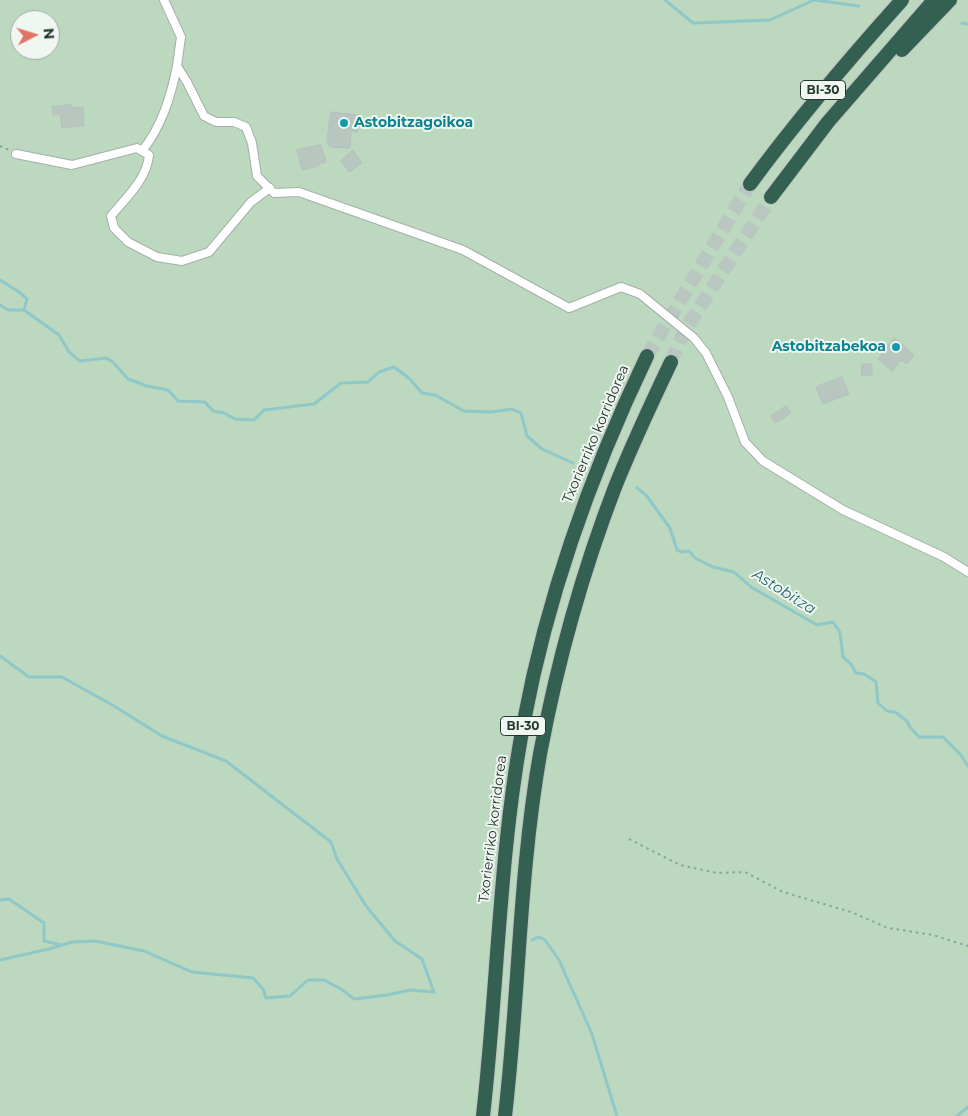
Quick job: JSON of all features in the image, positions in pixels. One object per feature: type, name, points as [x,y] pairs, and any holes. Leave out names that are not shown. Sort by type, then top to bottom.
[{"type":"highway","name":"BI-30","points":[[750,184],[780,142],[833,78],[902,0]]},
{"type":"highway","name":"BI-30","points":[[771,198],[828,122],[934,0]]},
{"type":"highway","points":[[828,122],[849,106],[950,0]]},
{"type":"highway","name":"Txorierriko korridorea","points":[[483,1116],[504,864],[524,720],[549,612],[576,523],[603,452],[647,356]]},
{"type":"highway","name":"BI-30","points":[[505,1116],[530,831],[540,756],[551,700],[579,594],[614,490],[670,362]]},
{"type":"street","points":[[142,151],[165,112],[174,84],[177,66],[181,37],[164,0]]},
{"type":"street","points":[[177,66],[204,116],[216,122],[234,122],[246,127],[252,143],[257,176],[274,193],[299,192],[463,250],[569,308],[621,287],[640,294],[694,338],[706,353],[728,397],[745,442],[763,462],[843,510],[944,557],[968,572]]},
{"type":"street","points":[[16,154],[72,165],[138,148],[149,155],[148,165],[134,188],[111,216],[114,228],[128,242],[157,257],[182,261],[210,252],[251,202],[270,188]]},
{"type":"path","points":[[629,840],[680,865],[717,873],[745,872],[783,892],[851,912],[888,928],[933,935],[968,946]]},
{"type":"green space","points":[[0,0],[968,0],[968,1116],[0,1116]]},
{"type":"building","points":[[71,105],[72,108],[83,107],[84,126],[62,128],[60,114],[53,115],[52,107]]},
{"type":"building","name":"Astobitzagoikoa","points":[[331,112],[359,115],[357,132],[351,131],[350,148],[330,147],[327,142]]},
{"type":"building","points":[[321,145],[326,162],[318,164],[319,166],[302,170],[297,150]]},
{"type":"building","points":[[353,150],[362,163],[349,172],[341,161]]},
{"type":"building","name":"Astobitzabekoa","points":[[895,338],[914,355],[907,364],[901,360],[892,371],[878,359]]},
{"type":"building","points":[[862,364],[872,364],[872,376],[862,375]]},
{"type":"building","points":[[842,377],[849,394],[823,404],[816,387]]},
{"type":"building","points":[[786,406],[791,413],[775,423],[771,416]]},
{"type":"waterway","points":[[665,0],[693,23],[770,20],[814,0],[859,6]]},
{"type":"waterway","points":[[962,23],[968,24]]},
{"type":"waterway","points":[[0,280],[27,299],[24,310]]},
{"type":"waterway","name":"Astobitza","points":[[0,305],[8,310],[24,310],[59,335],[69,352],[80,361],[106,358],[113,362],[128,379],[147,386],[168,390],[178,401],[205,402],[213,411],[224,413],[235,419],[254,420],[264,410],[314,404],[341,383],[368,382],[379,372],[394,367],[410,379],[422,393],[435,395],[464,411],[492,412],[512,409],[521,413],[527,436],[542,449],[573,463]]},
{"type":"waterway","name":"Astobitza","points":[[637,488],[646,495],[670,528],[677,550],[682,552],[689,551],[695,558],[713,567],[734,572],[751,587],[817,625],[833,622],[840,632],[843,657],[851,664],[856,673],[864,674],[876,682],[878,703],[887,711],[895,712],[907,721],[919,737],[943,737],[960,754],[968,766]]},
{"type":"waterway","points":[[0,656],[29,677],[62,677],[162,736],[226,761],[331,842],[337,859],[366,906],[395,941],[422,959],[434,992],[410,990],[354,999],[324,980],[308,980],[290,996],[266,998],[263,989],[253,978],[192,972],[144,951],[95,941],[72,942],[0,960]]},
{"type":"waterway","points":[[0,900],[9,899],[44,923],[44,941],[61,945]]},
{"type":"waterway","points":[[532,940],[539,937],[545,940],[559,960],[592,1034],[617,1116]]},
{"type":"waterway","points":[[957,1116],[968,1107]]},
{"type":"tunnel","points":[[647,356],[750,184]]},
{"type":"tunnel","points":[[671,362],[685,330],[771,197]]},
{"type":"place","name":"Astobitzagoikoa","points":[[344,123]]},
{"type":"place","name":"Astobitzabekoa","points":[[896,347]]}]
